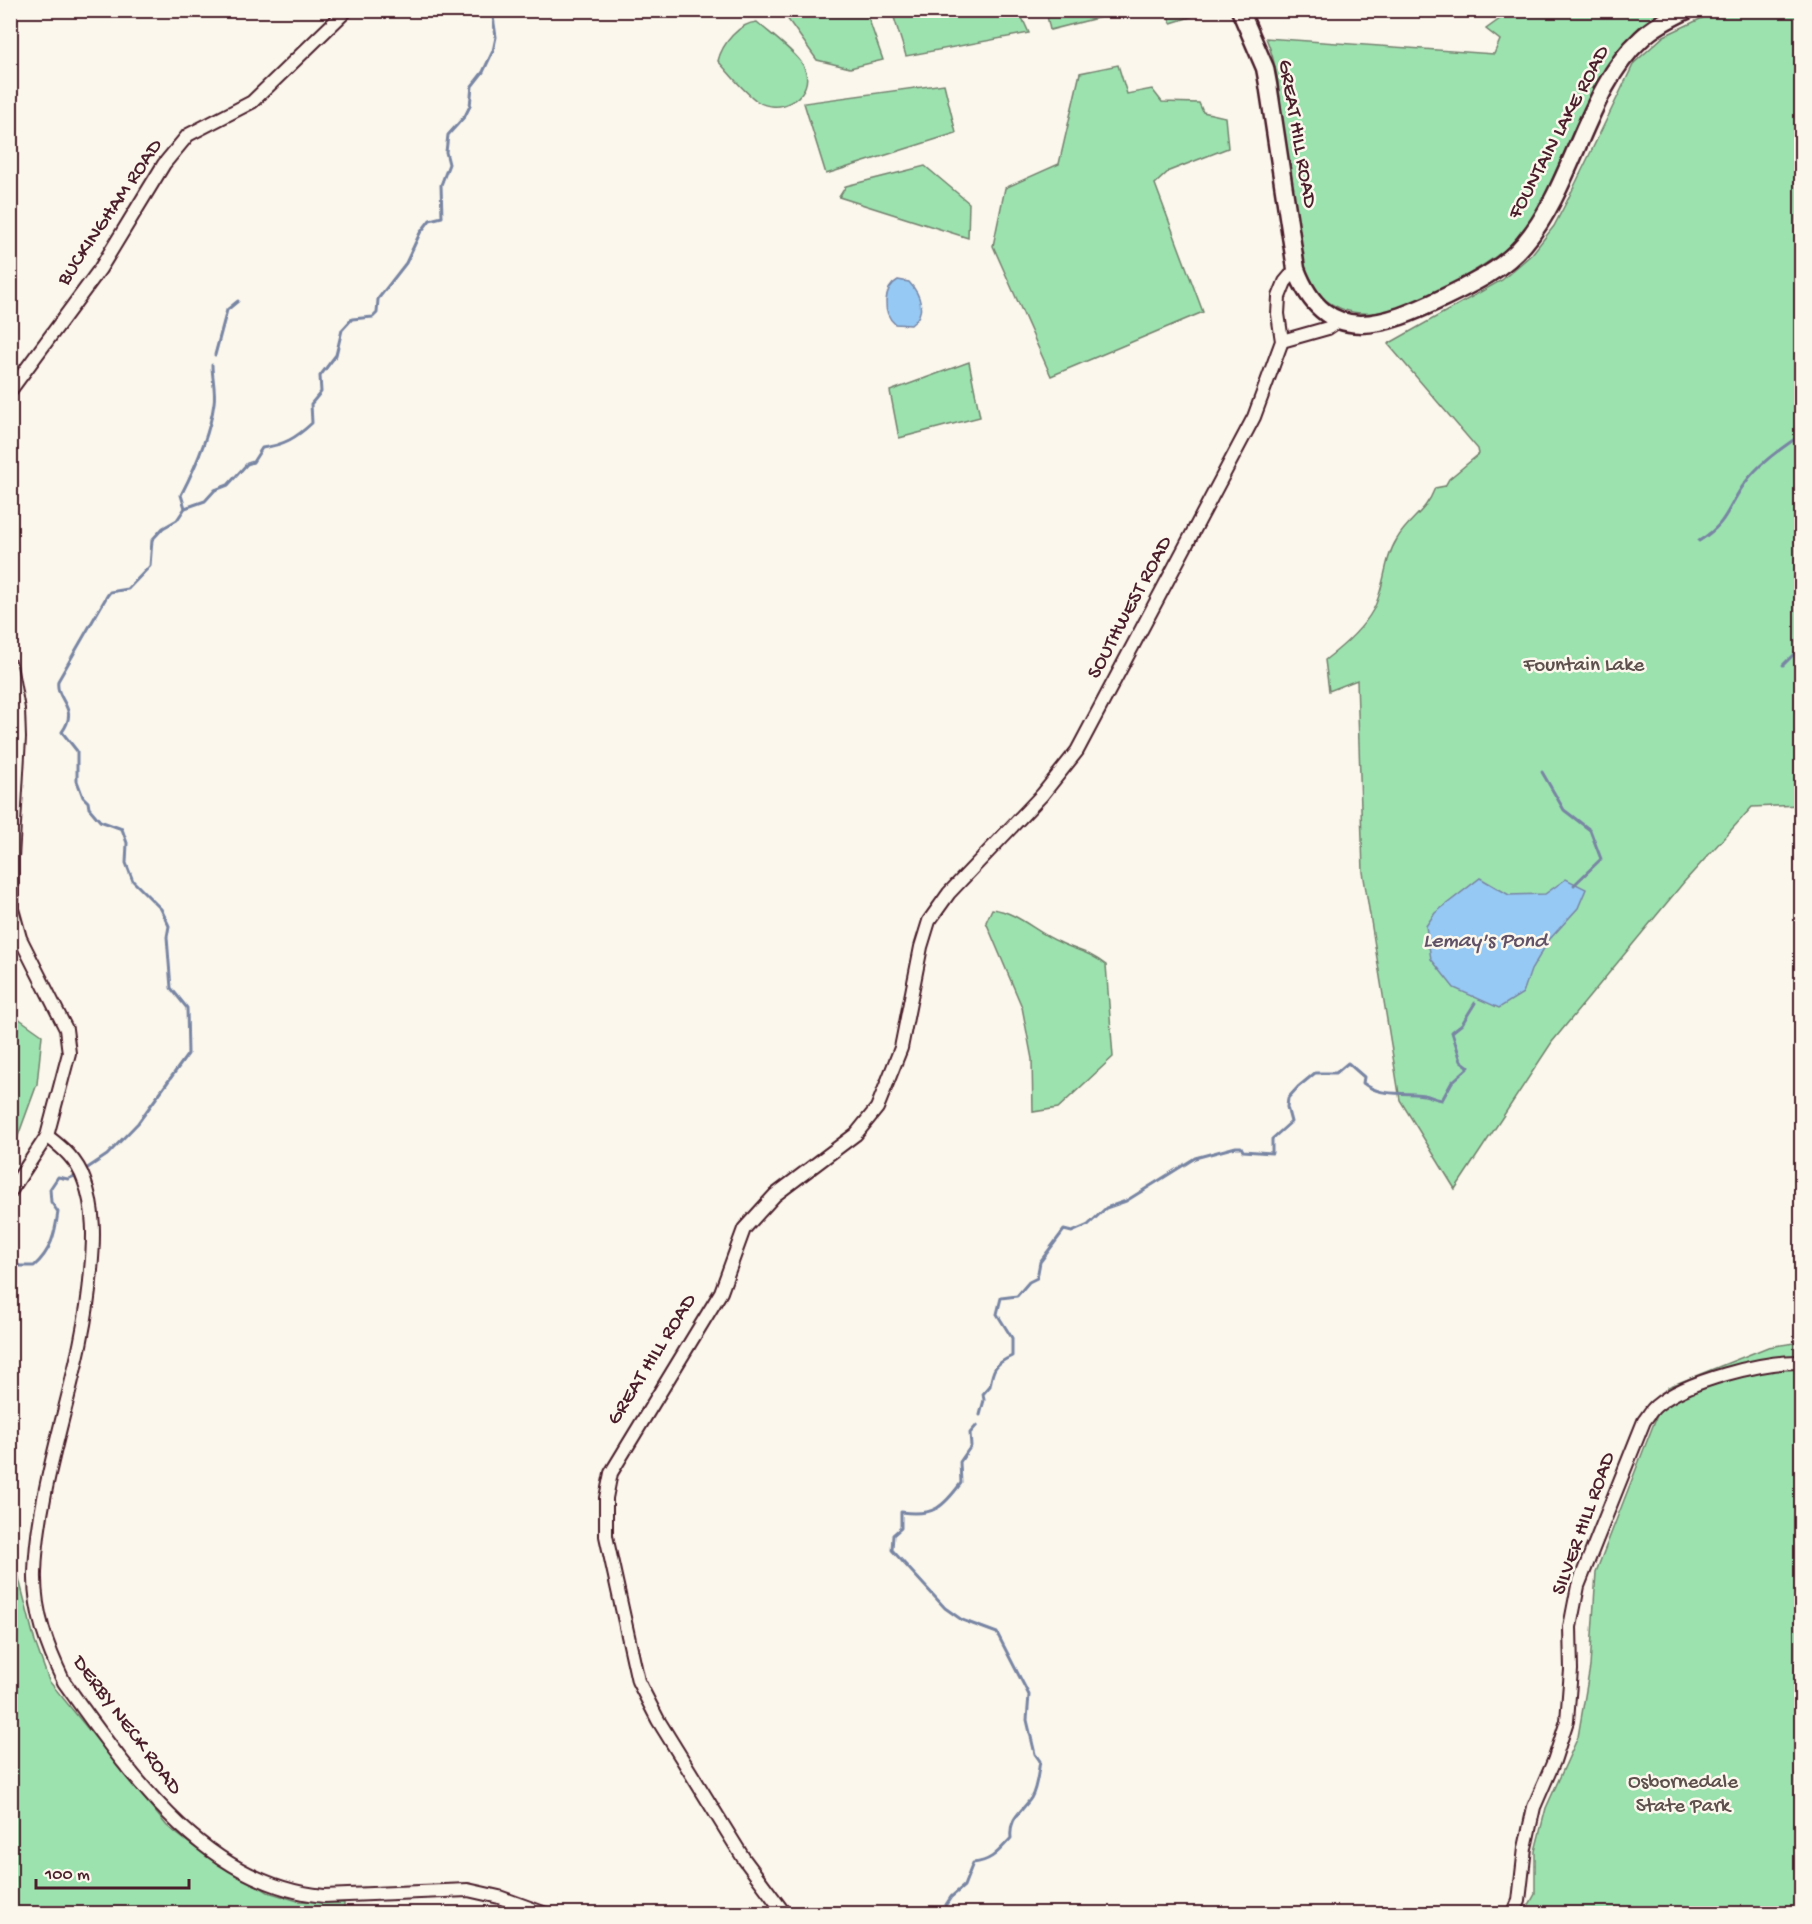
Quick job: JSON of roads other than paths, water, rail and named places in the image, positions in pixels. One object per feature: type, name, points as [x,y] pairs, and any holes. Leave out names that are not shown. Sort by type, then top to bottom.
[{"type":"main road","name":"GREAT HILL ROAD","points":[[1240,10],[1265,68],[1296,269]]},
{"type":"main road","name":"FOUNTAIN LAKE ROAD","points":[[1296,269],[1311,302],[1338,321],[1363,325],[1399,317],[1466,287],[1490,273],[1513,256],[1547,212],[1604,93],[1624,58],[1652,30],[1687,10]]},
{"type":"street","name":"BUCKINGHAM ROAD","points":[[10,391],[100,269],[164,164],[188,135],[252,102],[347,10]]},
{"type":"street","name":"SOUTHWEST ROAD","points":[[973,867],[1042,795],[1077,751],[1254,417],[1282,341],[1278,314],[1279,297],[1285,282],[1296,269]]},
{"type":"street","points":[[1282,341],[1328,328],[1338,321]]},
{"type":"street","points":[[10,665],[18,709],[19,738],[12,858],[12,909],[20,938],[66,1029],[69,1040],[66,1068],[47,1136],[10,1192]]},
{"type":"street","name":"GREAT HILL ROAD","points":[[785,1914],[744,1859],[658,1720],[638,1681],[606,1536],[606,1498],[611,1473],[721,1292],[744,1229],[765,1203],[856,1134],[877,1108],[901,1048],[921,947],[929,921],[949,893],[973,867]]},
{"type":"street","name":"DERBY NECK ROAD","points":[[47,1136],[66,1150],[83,1177],[91,1204],[93,1227],[87,1309],[46,1494],[35,1573],[39,1619],[64,1682],[169,1816],[211,1849],[269,1884],[304,1894],[324,1896],[468,1890],[499,1897],[546,1914]]},
{"type":"street","name":"SILVER HILL ROAD","points":[[1513,1914],[1520,1894],[1525,1848],[1534,1807],[1554,1761],[1567,1721],[1571,1670],[1570,1627],[1578,1586],[1644,1421],[1656,1406],[1721,1375],[1769,1364],[1802,1362]]},
{"type":"water","points":[[898,280],[909,282],[919,298],[921,310],[911,325],[895,324],[888,314],[887,295],[889,289]]},
{"type":"water","name":"Lemay's Pond","points":[[1480,878],[1509,895],[1545,894],[1566,879],[1586,889],[1578,908],[1549,940],[1531,970],[1523,993],[1499,1008],[1454,988],[1431,959],[1426,926],[1435,913]]},
{"type":"waterway","points":[[86,1169],[107,1155],[138,1123],[188,1054],[187,1008],[171,988],[167,937],[169,926],[161,909],[133,881],[126,863],[127,843],[122,829],[100,821],[83,797],[77,781],[77,751],[62,732],[69,716],[58,688],[58,681],[110,592],[128,589],[150,566],[152,540],[163,528],[177,520],[185,508],[205,501],[215,490],[228,485],[247,464],[253,462],[262,448],[289,440],[312,423],[311,404],[321,392],[320,376],[336,355],[342,330],[352,319],[373,317],[377,313],[378,299],[406,263],[420,233],[430,220],[442,217],[441,185],[449,164],[446,152],[448,135],[465,116],[470,106],[472,86],[483,72],[493,51],[496,37],[492,10]]},
{"type":"waterway","points":[[215,355],[227,310],[238,301]]},
{"type":"waterway","points":[[185,508],[181,495],[202,450],[212,415],[215,394],[212,365]]},
{"type":"waterway","points":[[1699,541],[1722,521],[1739,492],[1757,469],[1802,434]]},
{"type":"waterway","points":[[1783,665],[1802,646]]},
{"type":"waterway","points":[[1542,772],[1564,810],[1590,830],[1601,859],[1574,885]]},
{"type":"waterway","points":[[980,1415],[984,1400],[983,1394],[990,1386],[994,1371],[998,1364],[1012,1356],[1012,1338],[997,1314],[1001,1298],[1017,1296],[1029,1282],[1037,1278],[1040,1262],[1064,1230],[1072,1232],[1088,1225],[1106,1208],[1126,1201],[1195,1158],[1236,1147],[1241,1147],[1243,1151],[1272,1153],[1272,1139],[1291,1122],[1287,1107],[1288,1098],[1315,1073],[1336,1073],[1348,1063],[1364,1077],[1363,1083],[1377,1091],[1424,1095],[1442,1100],[1452,1082],[1469,1067],[1461,1061],[1452,1032],[1462,1024],[1475,1003]]},
{"type":"waterway","points":[[10,1261],[20,1266],[34,1266],[40,1260],[54,1235],[58,1212],[51,1202],[50,1189],[58,1177],[68,1179],[77,1175]]},
{"type":"waterway","points":[[940,1914],[951,1897],[964,1886],[973,1863],[990,1858],[1011,1838],[1014,1820],[1033,1794],[1040,1761],[1035,1754],[1027,1720],[1029,1695],[997,1633],[962,1620],[945,1608],[892,1550],[893,1535],[901,1528],[901,1512],[922,1513],[937,1508],[961,1483],[960,1462],[971,1446],[970,1433],[977,1425]]},
{"type":"park label","name":"Fountain Lake","points":[[1584,666]]},
{"type":"park label","name":"Osbornedale State Park","points":[[1683,1795]]}]
